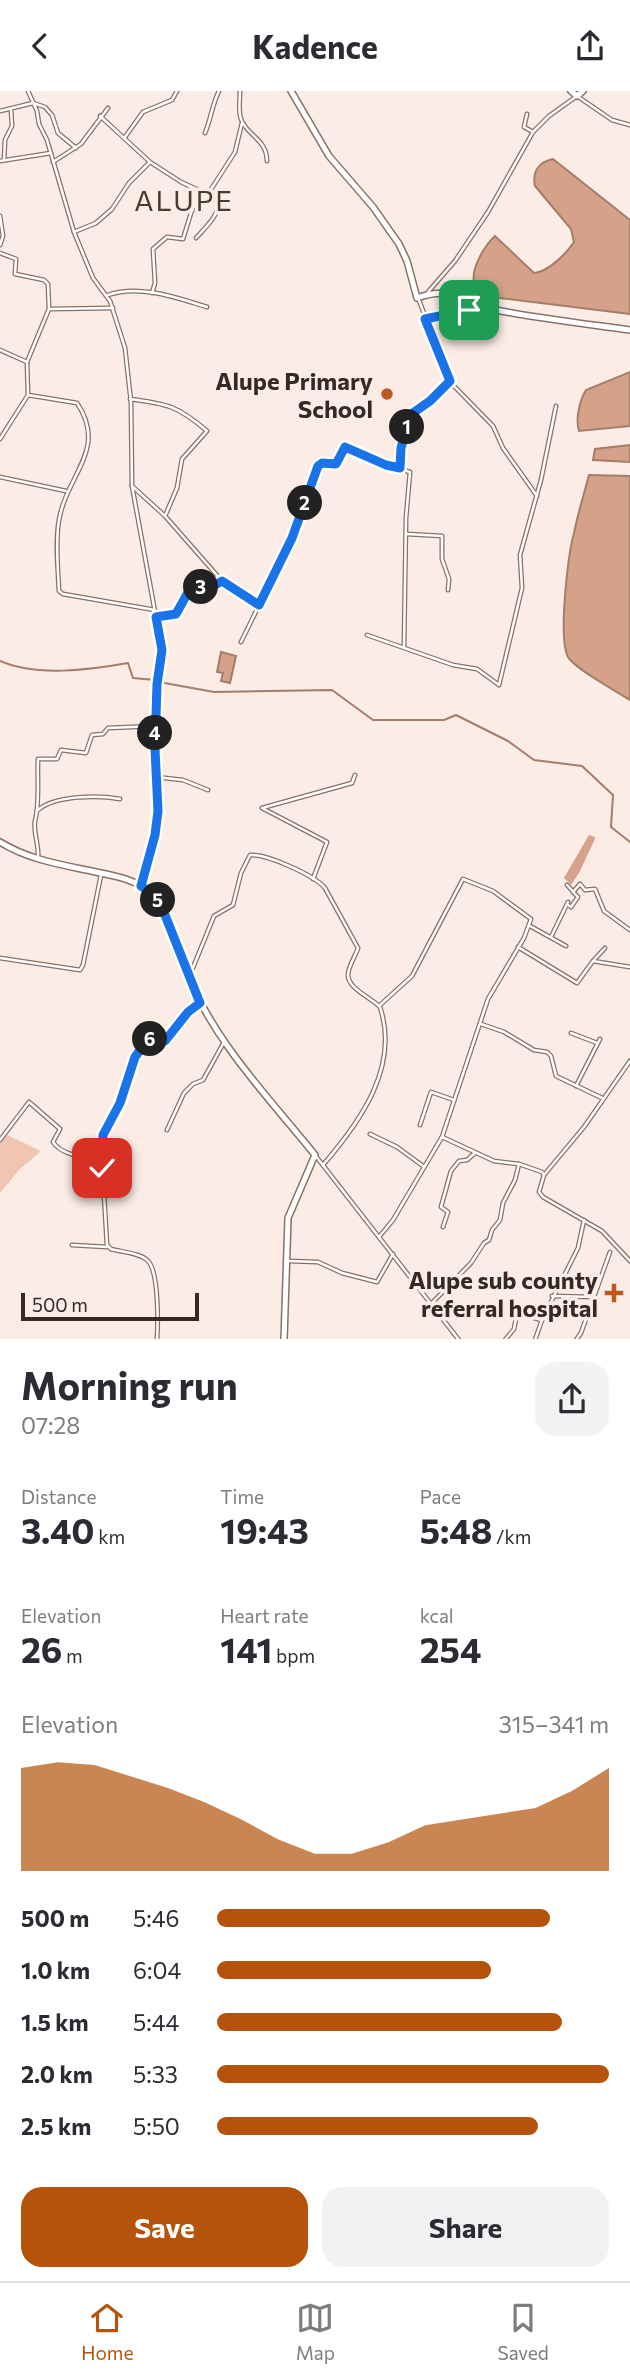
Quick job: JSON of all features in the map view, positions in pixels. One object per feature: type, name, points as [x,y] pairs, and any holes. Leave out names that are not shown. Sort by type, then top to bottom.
[{"type":"street","points":[[28,91],[51,153],[74,232],[93,278],[107,295],[113,308],[125,348],[130,399],[132,486],[162,658],[157,684],[155,726],[158,811],[141,886]]},
{"type":"street","points":[[125,137],[143,112],[172,100],[177,91]]},
{"type":"street","points":[[205,132],[219,91]]},
{"type":"street","points":[[208,194],[235,152],[242,124],[240,91]]},
{"type":"street","points":[[291,91],[329,156],[373,207],[399,244],[408,261],[425,319],[450,381],[493,426],[503,448],[537,496]]},
{"type":"street","points":[[571,91],[612,120],[630,125]]},
{"type":"street","points":[[426,295],[455,261],[488,212],[533,132],[549,116],[583,91]]},
{"type":"street","points":[[0,111],[33,103],[45,107],[52,115],[58,133],[76,148]]},
{"type":"street","points":[[53,162],[84,141],[108,108]]},
{"type":"street","points":[[11,110],[12,126],[5,140],[2,161],[51,153]]},
{"type":"street","points":[[527,114],[524,127],[533,132]]},
{"type":"street","points":[[100,116],[150,162],[181,182],[220,200],[220,208],[196,238]]},
{"type":"street","points":[[242,124],[265,149],[267,161]]},
{"type":"street","points":[[74,232],[96,223],[113,209],[129,183],[150,162]]},
{"type":"street","points":[[152,293],[155,283],[153,249],[167,237],[183,239],[201,191]]},
{"type":"street","points":[[0,216],[3,236],[0,245]]},
{"type":"street","points":[[0,253],[16,259],[15,274],[46,281],[50,292],[49,309],[27,362],[29,395],[0,439]]},
{"type":"street","points":[[107,295],[119,292],[152,293],[208,307]]},
{"type":"street","points":[[418,297],[453,294],[487,307],[630,330]]},
{"type":"street","points":[[425,319],[487,307]]},
{"type":"street","points":[[49,309],[113,308]]},
{"type":"street","points":[[0,350],[27,362]]},
{"type":"street","points":[[400,468],[401,448],[410,415],[430,401],[450,381]]},
{"type":"street","points":[[29,395],[79,405],[88,432],[89,446],[66,491],[58,524],[61,592],[155,610]]},
{"type":"street","points":[[130,399],[176,408],[189,415],[207,431],[182,459],[177,488],[165,516]]},
{"type":"street","points":[[367,635],[453,665],[477,669],[499,685],[522,588],[520,555],[526,525],[537,496],[556,406]]},
{"type":"street","points":[[241,642],[292,538],[320,464],[336,464],[345,447],[386,465],[409,470],[404,565],[404,647]]},
{"type":"street","points":[[0,477],[66,491]]},
{"type":"street","points":[[132,486],[165,516],[222,581],[259,605]]},
{"type":"street","points":[[406,534],[442,536],[442,559],[449,579],[448,590]]},
{"type":"street","points":[[156,617],[176,614],[191,587],[212,587],[222,581]]},
{"type":"street","points":[[37,858],[39,846],[35,825],[39,812],[36,803],[38,759],[57,759],[61,750],[86,753],[92,735],[103,734],[108,727],[155,726]]},
{"type":"street","points":[[313,879],[327,842],[262,808],[352,783],[355,775]]},
{"type":"street","points":[[156,777],[183,780],[208,790]]},
{"type":"street","points":[[38,810],[63,798],[120,799]]},
{"type":"street","points":[[0,842],[20,853],[124,879],[150,892],[161,905],[200,1003],[226,1042],[459,1339]]},
{"type":"street","points":[[189,978],[215,914],[233,905],[241,873],[250,855],[276,861],[325,888],[358,948],[349,971],[349,981],[379,1006],[385,1045],[378,1084],[353,1128],[323,1165]]},
{"type":"street","points":[[0,958],[80,969],[101,873]]},
{"type":"street","points":[[379,1006],[412,975],[463,879],[493,891],[530,917],[530,926],[488,999],[442,1137],[393,1220],[379,1237]]},
{"type":"street","points":[[573,892],[580,884],[585,890],[595,889],[604,911],[630,930]]},
{"type":"street","points":[[551,937],[567,903],[570,907],[578,899],[567,885]]},
{"type":"street","points":[[530,926],[566,946]]},
{"type":"street","points":[[519,947],[577,983],[605,948]]},
{"type":"street","points":[[593,961],[630,967]]},
{"type":"street","points":[[107,1247],[103,1135],[120,1103],[135,1057],[142,1045],[148,1039],[165,1041],[188,1012],[200,1003]]},
{"type":"street","points":[[481,1024],[504,1032],[534,1050],[547,1052],[551,1056],[556,1076],[602,1098]]},
{"type":"street","points":[[571,1033],[598,1044]]},
{"type":"street","points":[[576,1086],[600,1039]]},
{"type":"street","points":[[167,1130],[184,1093],[193,1084],[203,1080],[226,1042]]},
{"type":"street","points":[[630,1061],[584,1126],[544,1175],[539,1192],[543,1197],[602,1231],[630,1261]]},
{"type":"street","points":[[420,1125],[431,1092],[454,1100]]},
{"type":"street","points":[[0,1140],[29,1102],[60,1129],[53,1144],[71,1154],[102,1161]]},
{"type":"street","points":[[370,1134],[397,1147],[423,1166]]},
{"type":"street","points":[[442,1137],[494,1161],[519,1164],[544,1175]]},
{"type":"street","points":[[443,1227],[448,1212],[441,1206],[451,1171],[459,1161],[467,1160],[475,1153]]},
{"type":"street","points":[[284,1339],[290,1212],[315,1155]]},
{"type":"street","points":[[432,1303],[489,1240],[492,1230],[500,1220],[519,1164]]},
{"type":"street","points":[[535,1339],[552,1296],[578,1248],[584,1220]]},
{"type":"street","points":[[72,1245],[107,1247],[144,1258],[150,1263],[158,1317],[157,1339]]},
{"type":"street","points":[[576,1339],[581,1333],[610,1252]]},
{"type":"street","points":[[286,1261],[316,1261],[342,1273],[377,1282],[393,1254]]},
{"type":"street","points":[[564,1273],[576,1281],[597,1286]]},
{"type":"street","points":[[552,1296],[593,1297]]},
{"type":"street","points":[[505,1339],[514,1329],[516,1319],[523,1315],[542,1320]]},
{"type":"shaded area","points":[[553,159],[630,220],[630,314],[491,297],[475,285],[477,264],[495,236],[534,273],[556,262],[574,242],[571,229],[535,186],[538,168]]},
{"type":"shaded area","points":[[630,372],[630,426],[579,431],[579,410],[586,390]]},
{"type":"shaded area","points":[[630,445],[630,462],[593,460],[595,449]]},
{"type":"shaded area","points":[[589,475],[630,476],[630,700],[579,668],[568,657],[565,647],[564,615],[569,559]]},
{"type":"shaded area","points":[[221,652],[236,656],[230,683],[221,681],[223,673],[217,672]]},
{"type":"shaded area","points":[[589,835],[595,837],[594,841],[571,885],[564,878]]},
{"type":"shaded area","points":[[5,1134],[41,1151],[20,1169],[0,1193],[0,1140]]},
{"type":"waterway","points":[[0,661],[46,671],[80,670],[128,663],[133,678],[155,680]]},
{"type":"waterway","points":[[159,682],[214,692],[332,690],[373,720],[444,720],[456,715],[508,741],[534,760],[582,766],[613,795],[611,827],[630,842]]},
{"type":"place","name":"Alupe Primary School","points":[[387,394]]},
{"type":"place","name":"Alupe sub county referral hospital","points":[[614,1293]]},
{"type":"district","name":"ALUPE","points":[[184,200]]},
{"type":"route","points":[[102,1168],[102,1138],[120,1103],[138,1051],[148,1039],[165,1041],[184,1016],[200,1003],[161,905],[141,886],[155,835],[158,811],[155,749],[157,684],[162,650],[156,617],[176,614],[191,587],[212,587],[222,581],[259,605],[281,564],[318,466],[322,463],[336,464],[345,447],[386,465],[400,468],[401,448],[410,415],[430,401],[450,381],[425,319],[469,310]]}]
